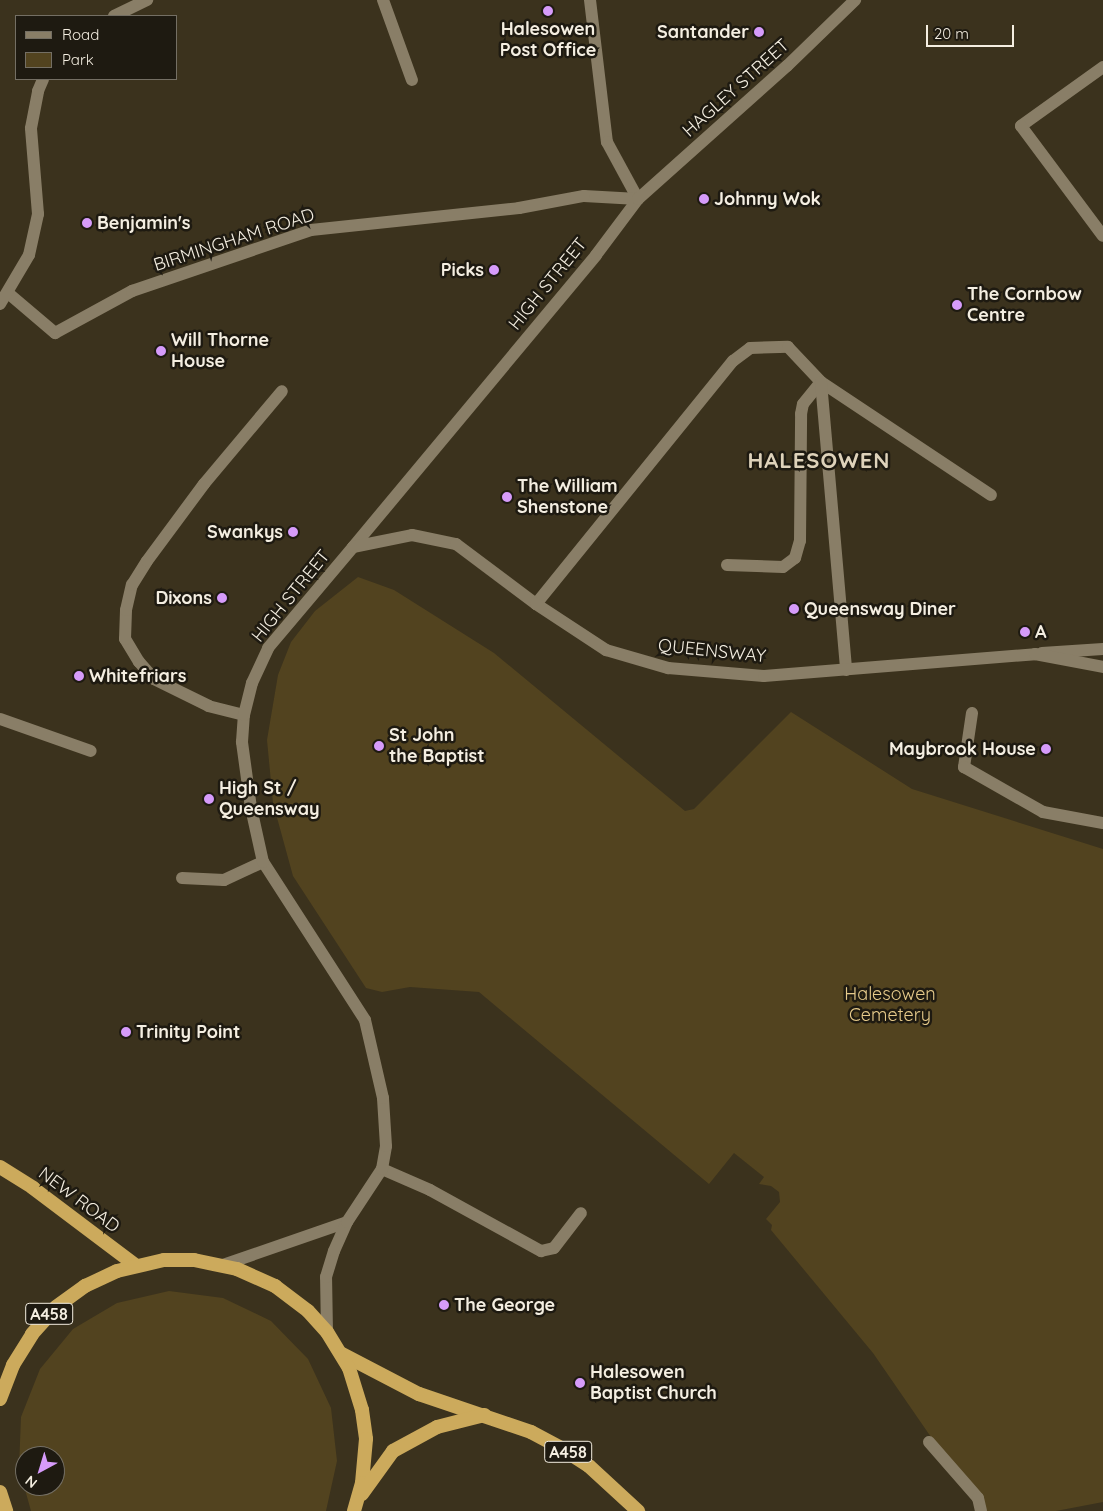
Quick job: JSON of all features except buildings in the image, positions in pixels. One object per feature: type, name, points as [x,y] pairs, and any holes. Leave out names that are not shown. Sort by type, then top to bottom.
[{"type":"highway","name":"NEW ROAD","points":[[0,1167],[33,1188],[135,1265]]},
{"type":"highway","name":"A458","points":[[0,1399],[17,1356],[43,1320],[85,1286],[135,1265],[179,1260],[223,1265],[275,1286],[308,1311],[327,1332],[342,1354],[354,1381],[365,1425],[366,1454],[356,1504]]},
{"type":"highway","name":"A458","points":[[342,1354],[419,1394],[531,1432],[589,1466],[638,1511]]},
{"type":"highway","name":"A458","points":[[356,1504],[393,1451],[437,1427],[484,1415]]},
{"type":"highway","points":[[0,1492],[6,1511]]},
{"type":"street","points":[[116,15],[144,0]]},
{"type":"street","points":[[383,0],[412,80]]},
{"type":"street","points":[[590,0],[607,142],[638,199]]},
{"type":"street","name":"HAGLEY STREET","points":[[638,199],[787,66],[855,0]]},
{"type":"street","points":[[1103,67],[1021,126],[1103,236]]},
{"type":"street","points":[[0,304],[29,254],[38,214],[32,128],[38,91],[43,80]]},
{"type":"street","name":"BIRMINGHAM ROAD","points":[[8,293],[55,333],[132,292],[311,230],[519,208],[584,196],[638,199]]},
{"type":"street","name":"HIGH STREET","points":[[327,1332],[326,1277],[347,1222],[382,1169],[386,1146],[383,1098],[365,1020],[263,862],[248,789],[242,742],[244,715],[252,683],[268,648],[596,255],[638,199]]},
{"type":"street","points":[[536,604],[733,361],[750,348],[788,347],[822,382],[991,495]]},
{"type":"street","points":[[727,565],[782,567],[791,562],[798,550],[801,414],[803,404],[822,382]]},
{"type":"street","points":[[822,382],[846,670]]},
{"type":"street","points":[[244,715],[209,706],[154,679],[139,662],[125,639],[126,610],[132,585],[147,561],[204,484],[282,391]]},
{"type":"street","name":"QUEENSWAY","points":[[353,547],[412,535],[456,544],[536,604],[606,650],[668,668],[764,676],[1035,654],[1103,667]]},
{"type":"street","points":[[1035,654],[1103,649]]},
{"type":"street","points":[[972,713],[964,767],[1043,812],[1103,823]]},
{"type":"street","points":[[0,719],[91,752]]},
{"type":"street","points":[[182,878],[224,880],[263,862]]},
{"type":"street","points":[[382,1169],[430,1190],[541,1251],[554,1248],[581,1213]]},
{"type":"street","points":[[223,1265],[347,1222]]},
{"type":"street","points":[[929,1442],[978,1498],[981,1511]]},
{"type":"green space","name":"Halesowen Cemetery","points":[[358,577],[394,590],[494,653],[685,811],[694,809],[791,712],[912,789],[1103,849],[1103,1502],[1056,1511],[982,1511],[873,1353],[771,1230],[772,1225],[766,1219],[780,1202],[779,1192],[771,1186],[759,1184],[764,1177],[734,1153],[709,1184],[479,992],[410,987],[382,992],[366,988],[293,876],[273,803],[267,740],[278,675],[291,642],[315,611]]},
{"type":"green space","points":[[169,1291],[223,1298],[271,1321],[308,1359],[331,1408],[337,1461],[326,1511],[31,1511],[27,1496],[65,1496],[65,1446],[20,1446],[21,1417],[40,1369],[73,1329],[117,1303]]},
{"type":"place","name":"Halesowen Post Office","points":[[548,11]]},
{"type":"place","name":"Santander","points":[[759,32]]},
{"type":"place","name":"Johnny Wok","points":[[704,199]]},
{"type":"place","name":"Benjamin's","points":[[87,223]]},
{"type":"place","name":"Picks","points":[[494,270]]},
{"type":"place","name":"The Cornbow Centre","points":[[957,305]]},
{"type":"place","name":"Will Thorne House","points":[[161,351]]},
{"type":"place","name":"The William Shenstone","points":[[507,497]]},
{"type":"place","name":"Swankys","points":[[293,532]]},
{"type":"place","name":"Dixons","points":[[222,598]]},
{"type":"place","name":"Queensway Diner","points":[[794,609]]},
{"type":"place","name":"A","points":[[1025,632]]},
{"type":"place","name":"Whitefriars","points":[[79,676]]},
{"type":"place","name":"St John the Baptist","points":[[379,746]]},
{"type":"place","name":"Maybrook House","points":[[1046,749]]},
{"type":"place","name":"High St / Queensway","points":[[209,799]]},
{"type":"place","name":"Trinity Point","points":[[126,1032]]},
{"type":"place","name":"The George","points":[[444,1305]]},
{"type":"place","name":"Halesowen Baptist Church","points":[[580,1383]]},
{"type":"district","name":"HALESOWEN","points":[[819,461]]}]
